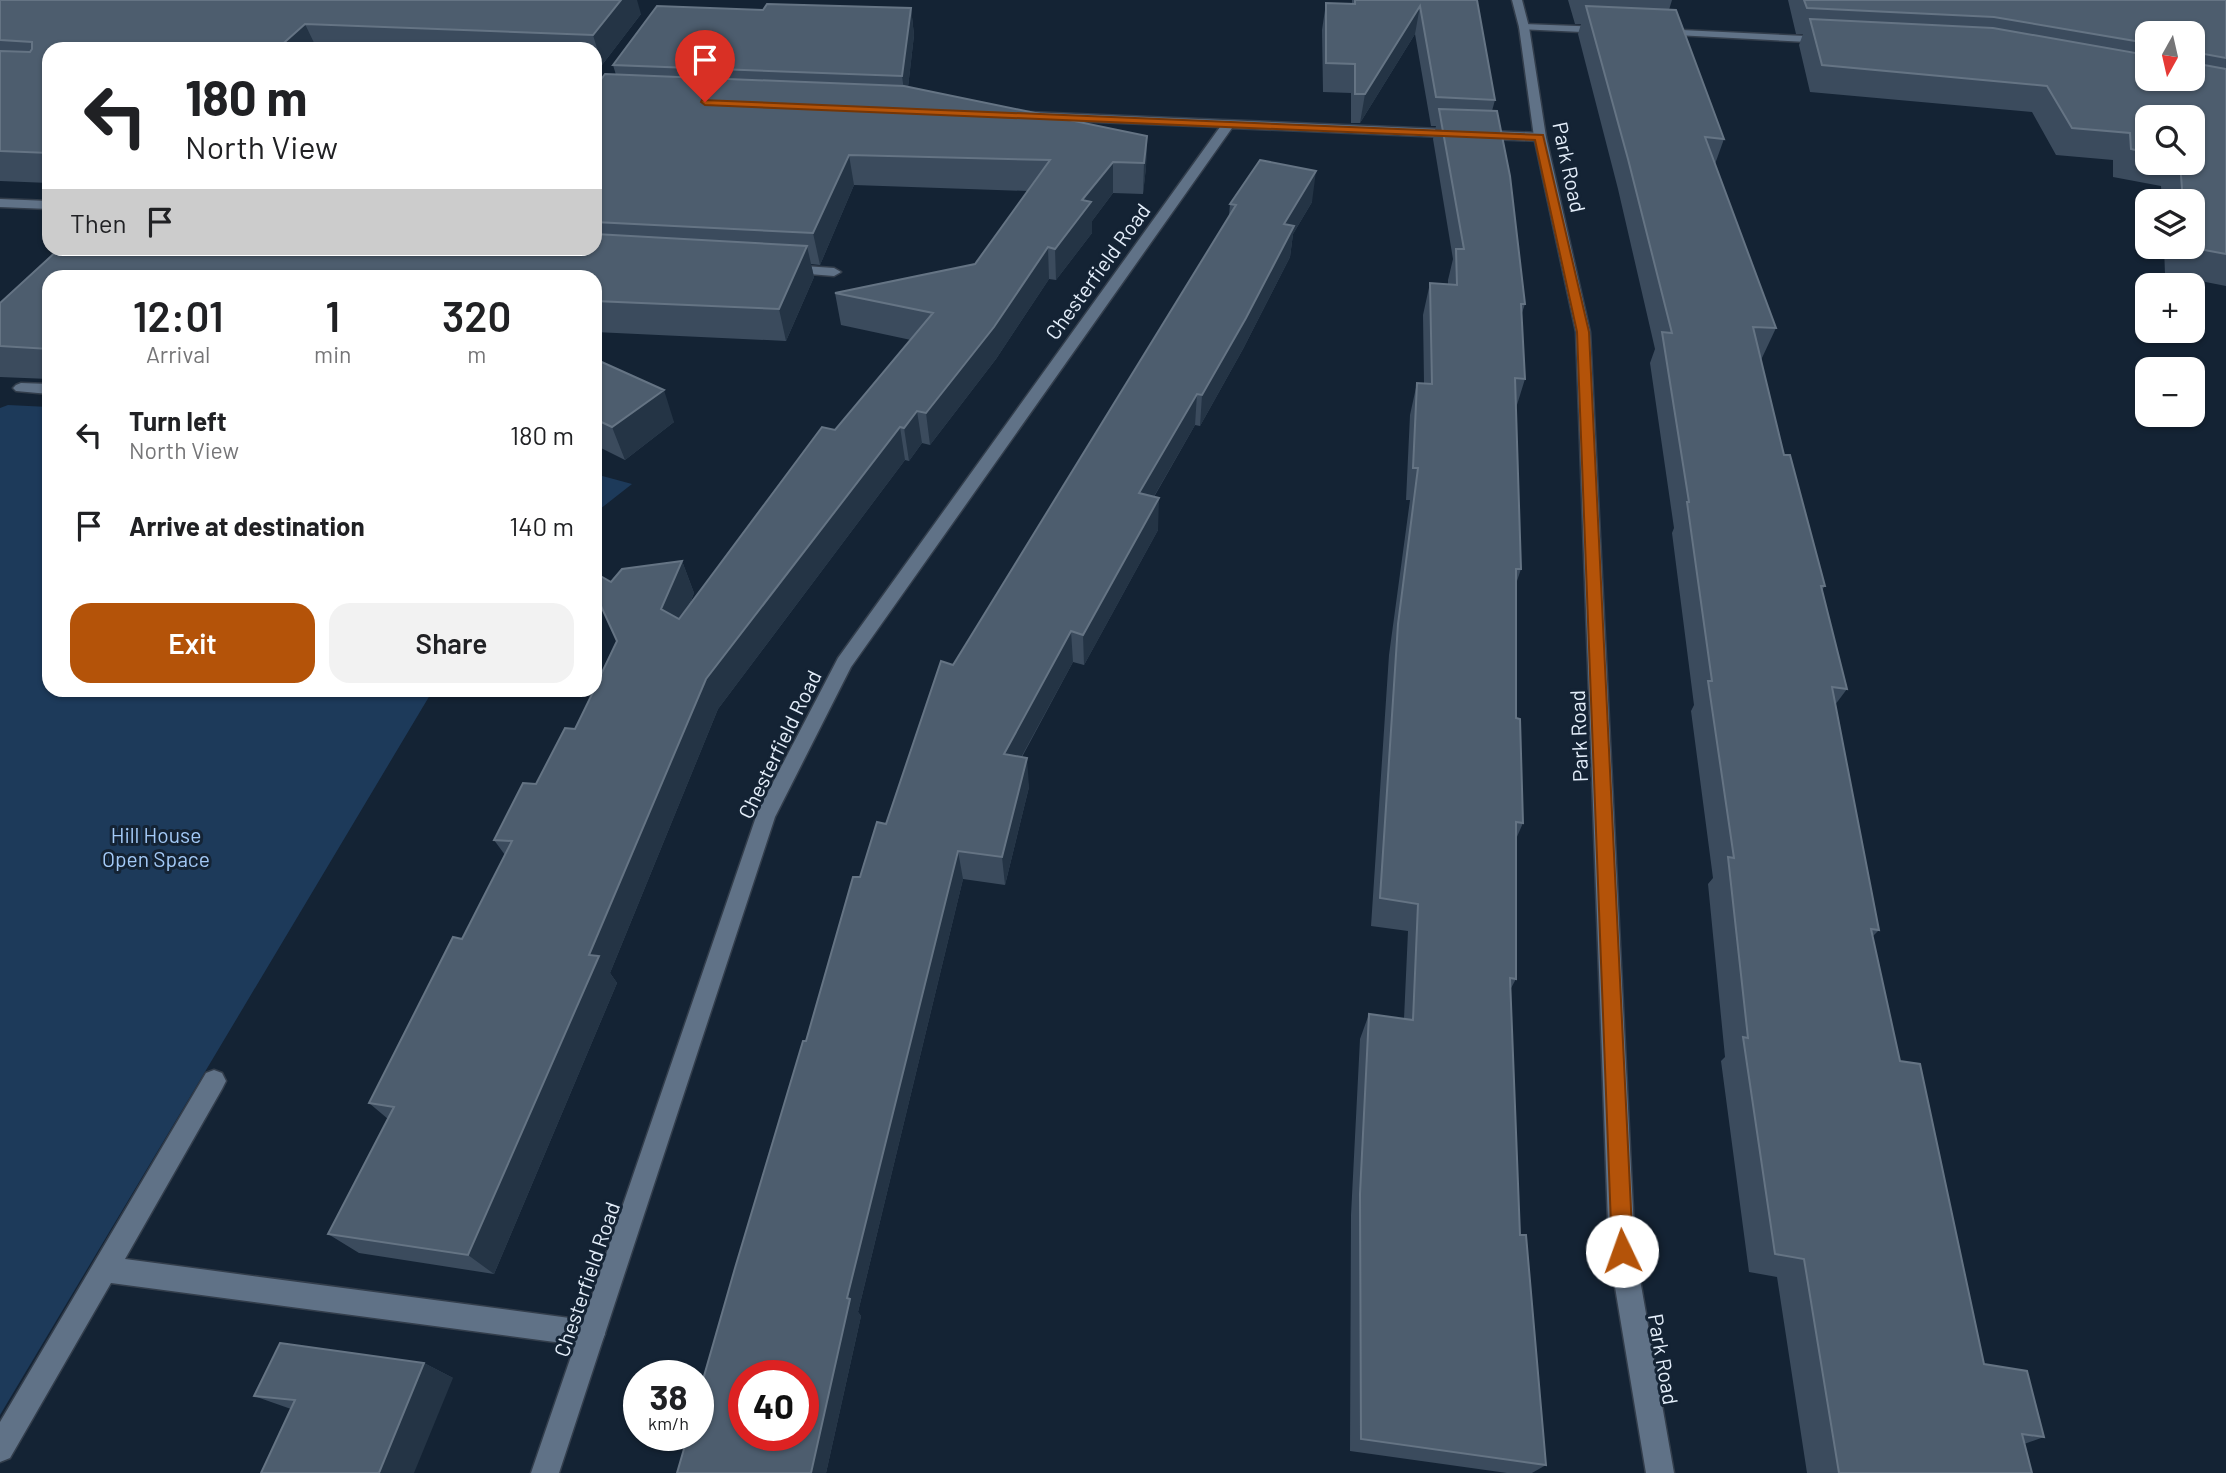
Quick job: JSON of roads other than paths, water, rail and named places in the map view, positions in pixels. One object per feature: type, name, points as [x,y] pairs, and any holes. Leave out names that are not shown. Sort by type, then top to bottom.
[{"type":"street","name":"Park Road","points":[[1517,0],[1524,27],[1540,137],[1583,332],[1622,1251],[1660,1473]]},
{"type":"street","points":[[1524,27],[1616,30]]},
{"type":"street","points":[[1643,31],[1843,41]]},
{"type":"street","points":[[1009,115],[1540,137]]},
{"type":"street","name":"Chesterfield Road","points":[[545,1473],[765,817],[844,663],[1230,124]]},
{"type":"street","points":[[0,203],[42,205]]},
{"type":"street","points":[[781,269],[834,272]]},
{"type":"street","points":[[21,388],[42,390]]},
{"type":"street","points":[[0,1448],[214,1081]]},
{"type":"street","points":[[105,1269],[592,1334]]},
{"type":"park label","name":"Hill House Open Space","points":[[156,846]]}]
